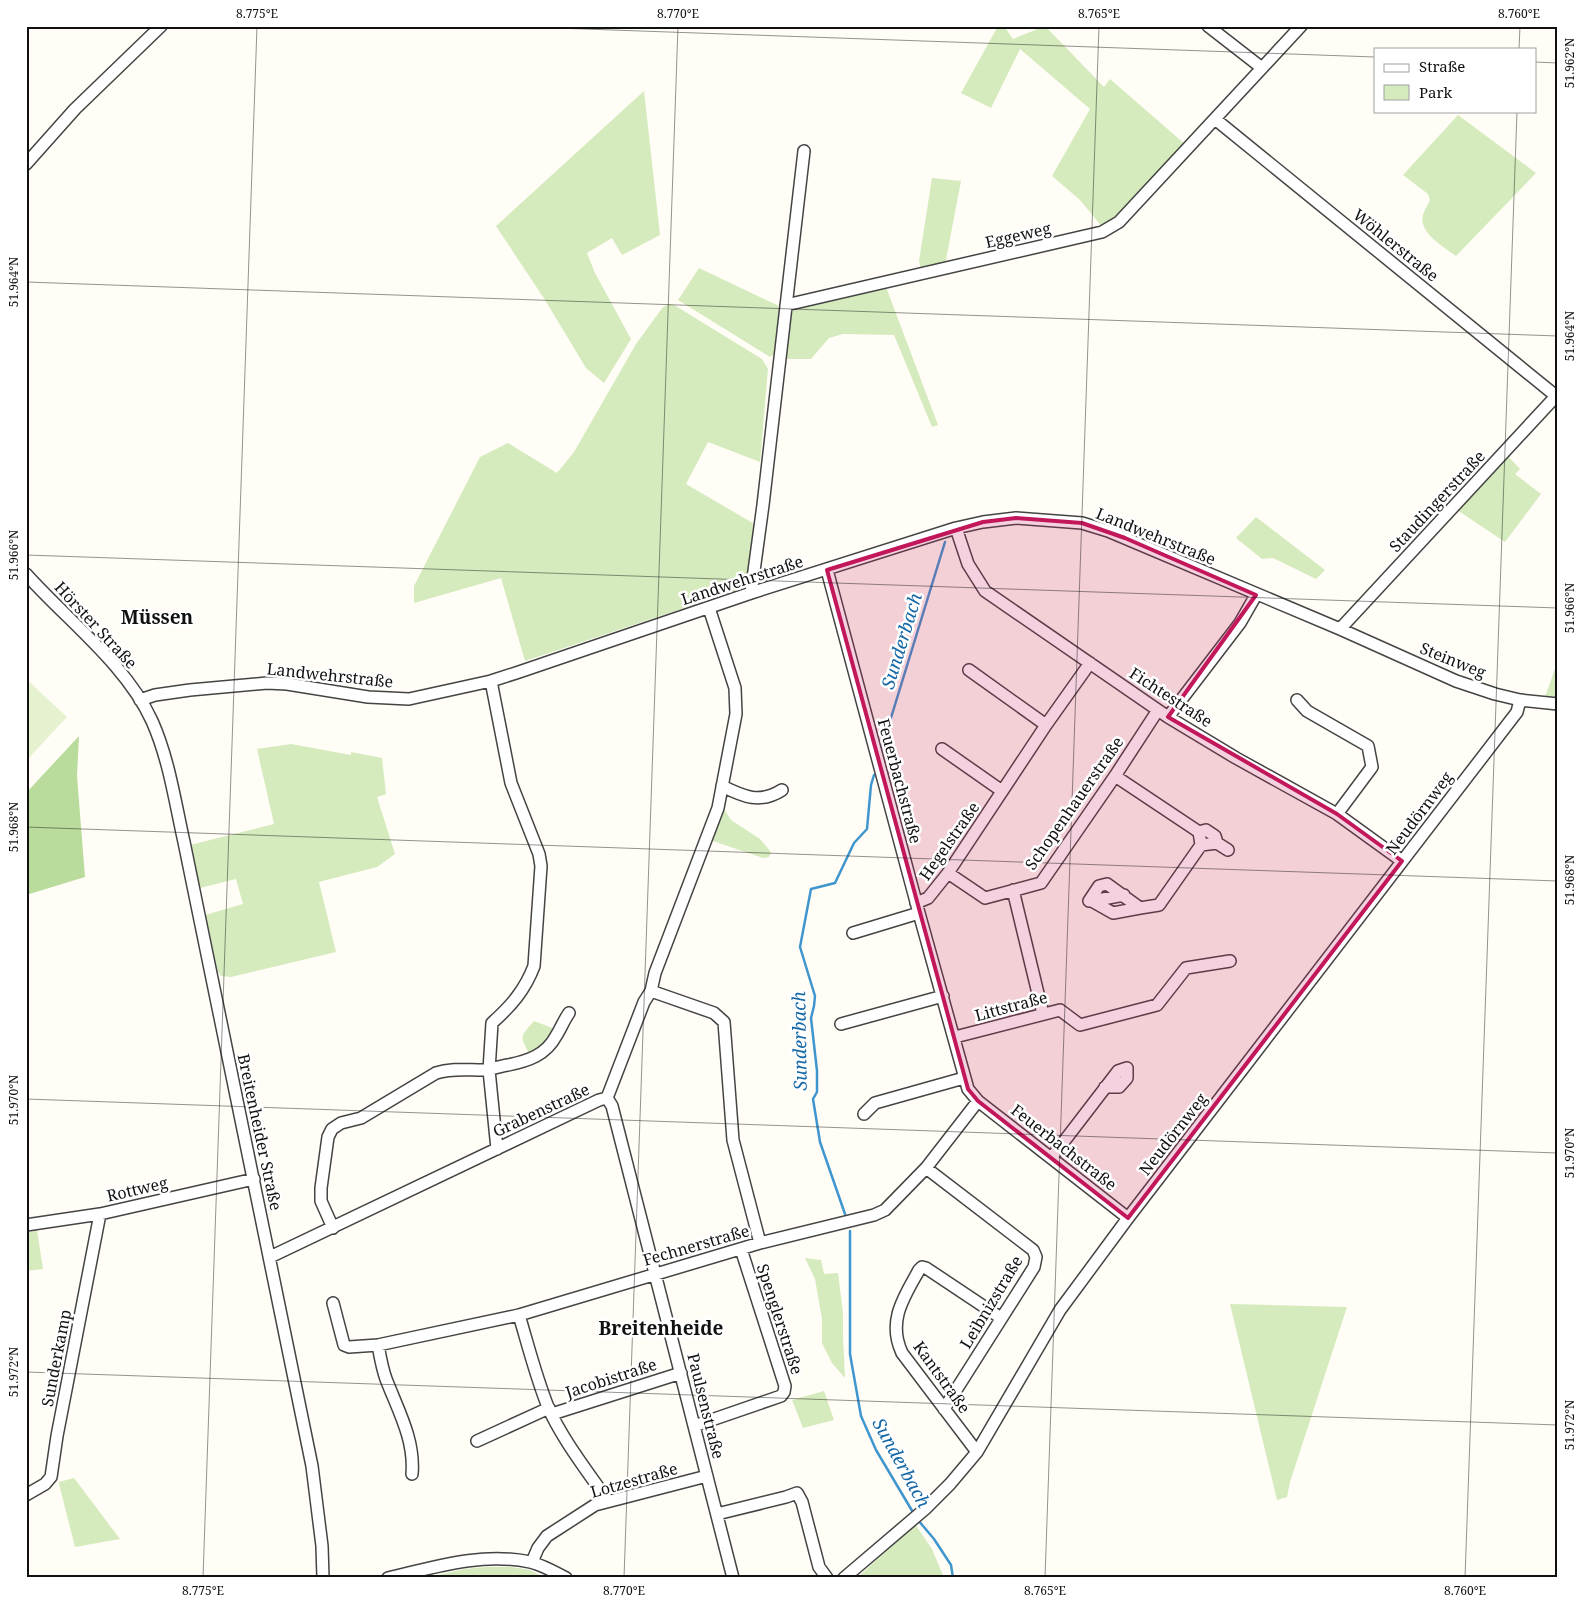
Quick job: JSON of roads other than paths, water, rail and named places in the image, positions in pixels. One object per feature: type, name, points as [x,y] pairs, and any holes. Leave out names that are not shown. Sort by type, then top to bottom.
[{"type":"street","points":[[26,164],[75,109],[161,26]]},
{"type":"street","points":[[1208,26],[1262,68]]},
{"type":"street","name":"Eggeweg","points":[[786,305],[1102,232],[1119,222],[1301,26]]},
{"type":"street","name":"Wöhlerstraße","points":[[1215,119],[1557,395]]},
{"type":"street","points":[[751,593],[804,151]]},
{"type":"street","name":"Staudingerstraße","points":[[1340,629],[1557,395]]},
{"type":"street","name":"Landwehrstraße","points":[[140,700],[155,695],[190,690],[267,683],[287,684],[368,697],[410,699],[491,681],[751,593],[922,538],[983,522],[1016,518],[1082,524],[1125,538],[1340,629]]},
{"type":"street","name":"Fichtestraße","points":[[956,528],[968,564],[985,591],[1168,717],[1236,758],[1337,814],[1402,861]]},
{"type":"street","name":"Feuerbachstraße","points":[[827,570],[968,1089],[978,1100],[1128,1218]]},
{"type":"street","name":"Hörster Straße","points":[[26,574],[106,656],[123,675],[140,700]]},
{"type":"street","points":[[1168,717],[1240,623],[1256,595]]},
{"type":"street","name":"Grabenstraße","points":[[270,1257],[599,1100],[607,1098],[644,1002],[651,991],[655,974],[718,808],[736,714],[736,700],[735,688],[709,608]]},
{"type":"street","name":"Steinweg","points":[[1340,629],[1456,680],[1495,694],[1520,700],[1558,704]]},
{"type":"street","name":"Hegelstraße","points":[[918,908],[948,873],[1046,725],[1090,663]]},
{"type":"street","points":[[969,670],[1046,725]]},
{"type":"street","points":[[491,681],[511,782],[539,854],[541,866],[534,966],[519,996],[492,1023],[489,1070],[497,1149]]},
{"type":"street","name":"Breitenheider Straße","points":[[140,700],[152,720],[168,768],[254,1179],[312,1466],[322,1546],[323,1578]]},
{"type":"street","points":[[1297,700],[1308,711],[1368,746],[1372,767],[1337,814]]},
{"type":"street","name":"Neudörnweg","points":[[844,1578],[950,1484],[977,1452],[1060,1310],[1128,1218],[1517,712],[1520,700]]},
{"type":"street","name":"Schopenhauerstraße","points":[[948,873],[985,898],[1041,882],[1115,776],[1158,710]]},
{"type":"street","points":[[942,749],[1002,791]]},
{"type":"street","points":[[1115,776],[1199,832],[1201,845],[1159,905],[1113,913],[1090,901],[1099,886],[1107,884],[1120,896],[1140,908]]},
{"type":"street","points":[[722,786],[743,796],[756,797],[771,797],[782,790]]},
{"type":"street","points":[[1199,832],[1206,830],[1214,836],[1216,843]]},
{"type":"street","points":[[1201,845],[1216,843],[1228,850]]},
{"type":"street","points":[[1013,890],[1043,1014]]},
{"type":"street","points":[[1118,912],[1120,896]]},
{"type":"street","points":[[853,933],[918,908]]},
{"type":"street","name":"Littstraße","points":[[954,1037],[1060,1010],[1080,1025],[1157,1005],[1186,968],[1230,961]]},
{"type":"street","points":[[651,991],[714,1013],[724,1022],[733,1140],[760,1243]]},
{"type":"street","points":[[841,1024],[943,996]]},
{"type":"street","points":[[333,1228],[321,1201],[328,1137],[332,1129],[341,1123],[361,1118],[436,1073],[446,1070],[489,1070],[499,1066],[526,1062],[540,1055],[555,1038],[569,1013]]},
{"type":"street","points":[[864,1114],[875,1103],[964,1078]]},
{"type":"street","points":[[1052,1157],[1105,1088]]},
{"type":"street","name":"Paulsenstraße","points":[[607,1098],[612,1106],[733,1578]]},
{"type":"street","name":"Fechnerstraße","points":[[333,1303],[344,1345],[349,1347],[378,1345],[519,1315],[760,1243],[874,1215],[885,1210],[926,1168],[978,1100]]},
{"type":"street","name":"Leibnizstraße","points":[[926,1168],[1034,1252],[1036,1258],[1036,1264],[944,1409]]},
{"type":"street","name":"Rottweg","points":[[26,1225],[100,1214],[254,1179]]},
{"type":"street","name":"Sunderkamp","points":[[26,1495],[45,1484],[51,1477],[100,1214]]},
{"type":"street","name":"Spenglerstraße","points":[[694,1426],[781,1396],[784,1392],[785,1386],[741,1249]]},
{"type":"street","name":"Kantstraße","points":[[977,1452],[902,1353],[896,1336],[898,1310],[922,1267],[1001,1318]]},
{"type":"street","points":[[519,1315],[532,1361],[550,1411],[576,1456],[608,1501]]},
{"type":"street","points":[[378,1345],[386,1378],[406,1426],[413,1461],[412,1474]]},
{"type":"street","name":"Jacobistraße","points":[[477,1441],[550,1411],[680,1373]]},
{"type":"street","name":"Lotzestraße","points":[[532,1562],[538,1548],[547,1536],[595,1505],[707,1476]]},
{"type":"street","points":[[717,1514],[786,1497],[796,1492],[802,1502],[819,1567],[827,1578]]},
{"type":"street","points":[[388,1578],[463,1561],[494,1558],[532,1562],[566,1578]]},
{"type":"waterway","name":"Sunderbach","points":[[882,747],[945,542]]},
{"type":"waterway","name":"Sunderbach","points":[[845,1214],[820,1142],[813,1099],[817,1092],[817,1071],[811,1018],[815,996],[800,947],[811,889],[835,883],[854,843],[867,829],[871,785],[874,775]]},
{"type":"waterway","name":"Sunderbach","points":[[850,1231],[850,1354],[861,1416],[876,1450],[914,1514]]},
{"type":"waterway","name":"Sunderbach","points":[[918,1520],[934,1539],[951,1565],[953,1578]]},
{"type":"district","name":"Müssen","points":[[157,617]]},
{"type":"district","name":"Breitenheide","points":[[661,1328]]}]
